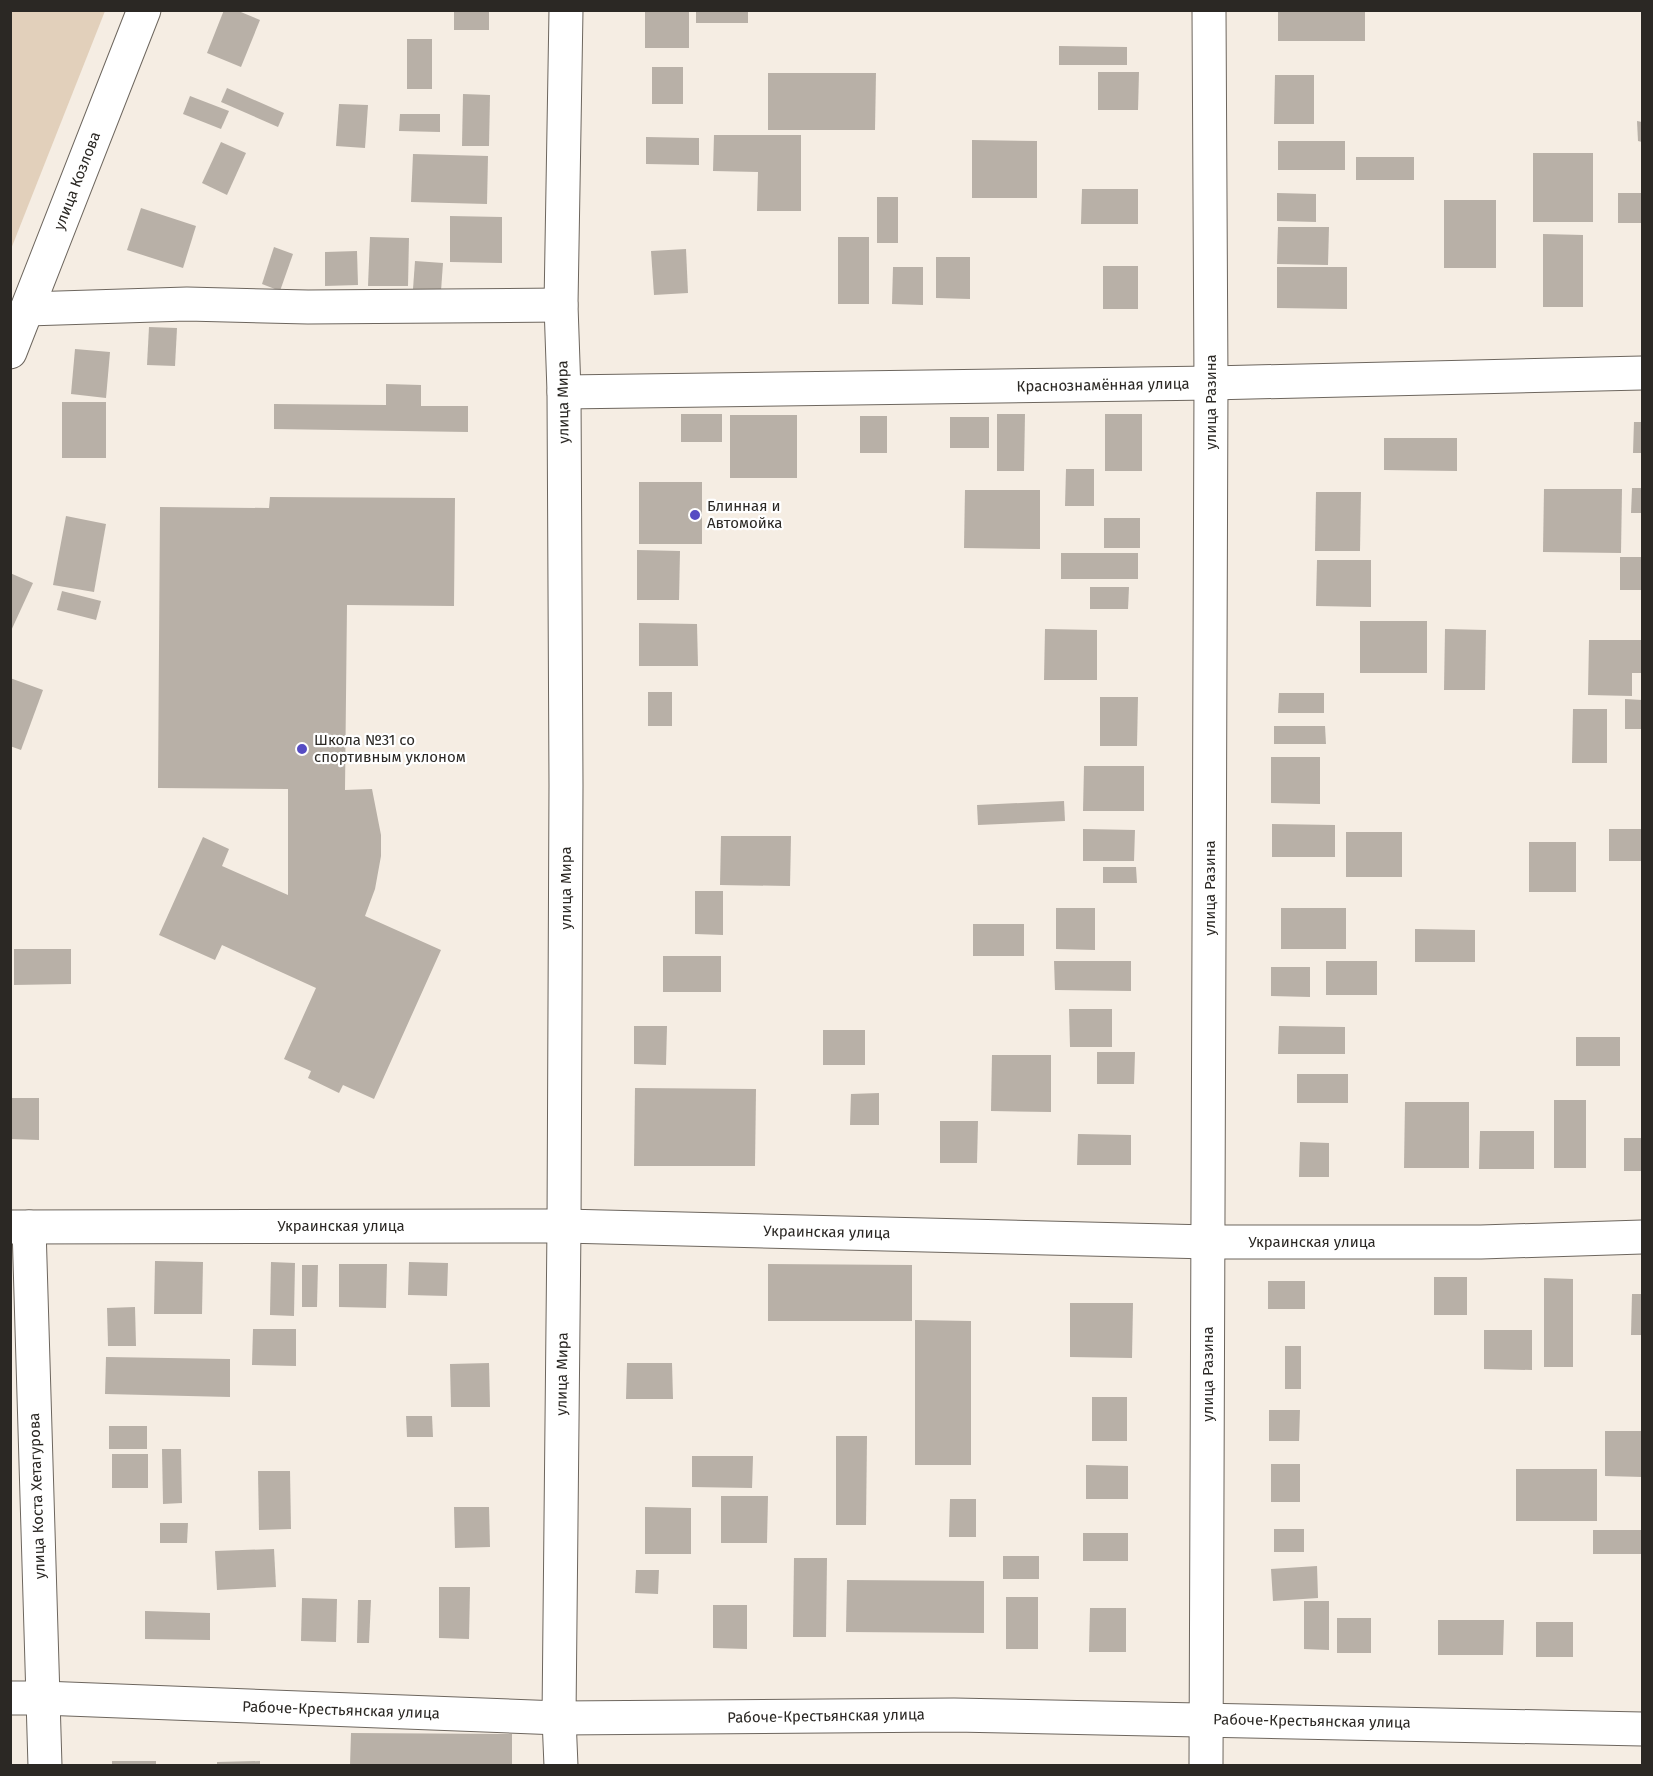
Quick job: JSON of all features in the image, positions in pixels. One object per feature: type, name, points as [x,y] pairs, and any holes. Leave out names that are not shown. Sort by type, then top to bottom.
[{"type":"street","name":"улица Козлова","points":[[10,352],[144,10]]},
{"type":"street","name":"улица Мира","points":[[561,1766],[559,1718],[566,773],[564,392],[561,305],[566,10]]},
{"type":"street","name":"улица Разина","points":[[1206,1766],[1211,383],[1209,10]]},
{"type":"street","points":[[27,309],[187,304],[308,307],[561,305]]},
{"type":"street","name":"Краснознамённая улица","points":[[564,392],[1211,383],[1642,373]]},
{"type":"street","name":"Украинская улица","points":[[20,1227],[564,1226],[1209,1242],[1481,1242],[1642,1237]]},
{"type":"street","name":"улица Коста Хетагурова","points":[[20,1227],[45,1766]]},
{"type":"street","name":"Рабоче-Крестьянская улица","points":[[10,1698],[559,1718],[954,1715],[1642,1729]]},
{"type":"shaded area","points":[[10,11],[105,11],[11,249]]},
{"type":"building","points":[[224,10],[236,10],[260,20],[241,67],[207,53]]},
{"type":"building","points":[[454,10],[489,10],[489,30],[454,30]]},
{"type":"building","points":[[645,10],[689,10],[689,48],[645,48]]},
{"type":"building","points":[[696,10],[748,10],[748,23],[696,23]]},
{"type":"building","points":[[1278,10],[1365,10],[1365,41],[1278,41]]},
{"type":"building","points":[[407,39],[432,39],[432,89],[407,89]]},
{"type":"building","points":[[1059,46],[1127,47],[1127,65],[1059,65]]},
{"type":"building","points":[[652,67],[683,67],[683,104],[652,104]]},
{"type":"building","points":[[1098,72],[1139,72],[1138,110],[1098,110]]},
{"type":"building","points":[[768,73],[876,73],[875,130],[768,130]]},
{"type":"building","points":[[1275,75],[1314,75],[1314,124],[1274,124]]},
{"type":"building","points":[[227,88],[284,113],[278,127],[221,102]]},
{"type":"building","points":[[463,94],[490,95],[489,146],[462,146]]},
{"type":"building","points":[[190,96],[229,111],[221,129],[183,114]]},
{"type":"building","points":[[339,104],[368,105],[365,148],[336,146]]},
{"type":"building","points":[[400,114],[440,114],[440,132],[399,131]]},
{"type":"building","points":[[1637,121],[1642,122],[1642,142],[1638,141]]},
{"type":"building","points":[[714,135],[801,135],[801,211],[757,211],[758,172],[713,171]]},
{"type":"building","points":[[646,137],[699,138],[699,165],[646,164]]},
{"type":"building","points":[[972,140],[1037,141],[1037,198],[972,198]]},
{"type":"building","points":[[1278,141],[1345,141],[1345,170],[1278,170]]},
{"type":"building","points":[[221,142],[246,153],[227,195],[202,183]]},
{"type":"building","points":[[1533,153],[1593,153],[1593,222],[1533,222]]},
{"type":"building","points":[[413,154],[488,156],[487,204],[411,202]]},
{"type":"building","points":[[1356,157],[1414,157],[1414,180],[1356,180]]},
{"type":"building","points":[[1082,189],[1138,189],[1138,224],[1081,224]]},
{"type":"building","points":[[1277,193],[1316,194],[1316,222],[1277,221]]},
{"type":"building","points":[[1618,193],[1642,193],[1642,223],[1618,223]]},
{"type":"building","points":[[877,197],[898,197],[898,243],[877,243]]},
{"type":"building","points":[[1444,200],[1496,200],[1496,268],[1444,268]]},
{"type":"building","points":[[141,208],[196,226],[183,268],[127,250]]},
{"type":"building","points":[[450,216],[502,217],[502,263],[450,262]]},
{"type":"building","points":[[1278,227],[1329,227],[1328,265],[1277,264]]},
{"type":"building","points":[[1543,234],[1583,235],[1583,307],[1543,307]]},
{"type":"building","points":[[370,237],[409,238],[408,286],[368,286]]},
{"type":"building","points":[[838,237],[869,237],[869,304],[838,304]]},
{"type":"building","points":[[274,247],[293,254],[280,291],[262,284]]},
{"type":"building","points":[[686,249],[688,293],[654,295],[651,251]]},
{"type":"building","points":[[357,251],[358,285],[325,286],[325,252]]},
{"type":"building","points":[[936,257],[970,257],[970,299],[936,298]]},
{"type":"building","points":[[415,261],[443,263],[441,291],[413,289]]},
{"type":"building","points":[[1103,266],[1138,266],[1138,309],[1103,309]]},
{"type":"building","points":[[893,267],[923,267],[923,305],[892,304]]},
{"type":"building","points":[[1277,267],[1347,267],[1347,309],[1277,308]]},
{"type":"building","points":[[149,327],[177,328],[175,366],[147,365]]},
{"type":"building","points":[[75,349],[110,352],[106,398],[71,394]]},
{"type":"building","points":[[386,384],[421,385],[421,406],[468,406],[468,432],[274,429],[274,404],[386,405]]},
{"type":"building","points":[[62,402],[106,402],[106,458],[62,458]]},
{"type":"building","points":[[681,414],[722,414],[722,442],[681,442]]},
{"type":"building","points":[[997,414],[1025,414],[1024,471],[997,471]]},
{"type":"building","points":[[1105,414],[1142,414],[1142,471],[1105,471]]},
{"type":"building","points":[[730,415],[797,415],[797,478],[730,478]]},
{"type":"building","points":[[860,416],[887,416],[887,453],[860,453]]},
{"type":"building","points":[[950,417],[989,417],[989,448],[950,448]]},
{"type":"building","points":[[1634,422],[1642,422],[1642,453],[1633,453]]},
{"type":"building","points":[[1384,438],[1457,438],[1457,471],[1384,470]]},
{"type":"building","points":[[1066,469],[1094,469],[1094,506],[1065,506]]},
{"type":"building","points":[[639,482],[702,482],[702,544],[639,544]]},
{"type":"building","points":[[1632,488],[1642,488],[1642,513],[1631,513]]},
{"type":"building","points":[[1544,489],[1622,489],[1621,553],[1543,552]]},
{"type":"building","points":[[965,490],[1040,490],[1040,549],[964,548]]},
{"type":"building","points":[[1316,492],[1361,492],[1360,551],[1315,551]]},
{"type":"building","points":[[270,497],[455,498],[454,606],[347,605],[345,790],[372,789],[381,835],[381,856],[375,889],[365,916],[441,950],[374,1099],[343,1085],[339,1093],[308,1078],[311,1071],[284,1059],[316,988],[222,945],[215,960],[159,935],[203,837],[229,849],[222,866],[288,895],[288,789],[158,788],[160,507],[269,508]]},
{"type":"building","points":[[66,516],[106,524],[94,592],[53,585]]},
{"type":"building","points":[[1104,518],[1140,518],[1140,548],[1104,548]]},
{"type":"building","points":[[637,550],[680,551],[679,600],[637,600]]},
{"type":"building","points":[[1061,553],[1138,553],[1138,579],[1061,579]]},
{"type":"building","points":[[1620,557],[1642,557],[1642,590],[1620,590]]},
{"type":"building","points":[[1317,560],[1371,560],[1371,607],[1316,606]]},
{"type":"building","points":[[10,573],[33,583],[10,633]]},
{"type":"building","points":[[1090,587],[1129,587],[1128,609],[1090,609]]},
{"type":"building","points":[[62,591],[101,601],[96,620],[57,610]]},
{"type":"building","points":[[1360,621],[1427,621],[1427,673],[1360,673]]},
{"type":"building","points":[[639,623],[697,624],[698,666],[639,666]]},
{"type":"building","points":[[1045,629],[1097,630],[1097,680],[1044,680]]},
{"type":"building","points":[[1445,629],[1486,630],[1485,690],[1444,690]]},
{"type":"building","points":[[1589,640],[1642,640],[1642,673],[1632,673],[1632,696],[1588,695]]},
{"type":"building","points":[[10,678],[43,690],[21,750],[10,746]]},
{"type":"building","points":[[648,692],[672,692],[672,726],[648,726]]},
{"type":"building","points":[[1279,693],[1324,693],[1324,713],[1278,713]]},
{"type":"building","points":[[1100,697],[1138,697],[1137,746],[1100,746]]},
{"type":"building","points":[[1625,699],[1642,700],[1642,729],[1625,729]]},
{"type":"building","points":[[1573,709],[1607,709],[1607,763],[1572,763]]},
{"type":"building","points":[[1274,726],[1325,726],[1326,744],[1274,744]]},
{"type":"building","points":[[1271,757],[1320,757],[1320,804],[1271,803]]},
{"type":"building","points":[[1084,766],[1144,766],[1144,811],[1083,811]]},
{"type":"building","points":[[1064,801],[1065,821],[978,825],[977,805]]},
{"type":"building","points":[[1272,824],[1335,825],[1335,857],[1272,857]]},
{"type":"building","points":[[1083,829],[1135,830],[1134,861],[1083,861]]},
{"type":"building","points":[[1609,829],[1642,829],[1642,861],[1609,861]]},
{"type":"building","points":[[1346,832],[1402,832],[1402,877],[1346,877]]},
{"type":"building","points":[[721,836],[791,836],[790,886],[720,885]]},
{"type":"building","points":[[1529,842],[1576,842],[1576,892],[1529,892]]},
{"type":"building","points":[[1103,867],[1136,867],[1137,883],[1103,883]]},
{"type":"building","points":[[695,891],[723,891],[723,935],[695,934]]},
{"type":"building","points":[[1056,908],[1095,908],[1095,950],[1056,949]]},
{"type":"building","points":[[1281,908],[1346,908],[1346,949],[1281,949]]},
{"type":"building","points":[[973,924],[1024,924],[1024,956],[973,956]]},
{"type":"building","points":[[1415,929],[1475,930],[1475,962],[1415,962]]},
{"type":"building","points":[[14,949],[71,949],[71,984],[14,985]]},
{"type":"building","points":[[663,956],[721,956],[721,992],[663,992]]},
{"type":"building","points":[[1054,961],[1131,961],[1131,991],[1055,990]]},
{"type":"building","points":[[1326,961],[1377,961],[1377,995],[1326,995]]},
{"type":"building","points":[[1271,967],[1310,967],[1310,997],[1271,996]]},
{"type":"building","points":[[1069,1009],[1112,1009],[1112,1047],[1070,1047]]},
{"type":"building","points":[[634,1026],[667,1026],[666,1065],[634,1064]]},
{"type":"building","points":[[1279,1026],[1345,1027],[1345,1054],[1278,1054]]},
{"type":"building","points":[[823,1030],[865,1030],[865,1065],[823,1065]]},
{"type":"building","points":[[1576,1037],[1620,1037],[1620,1066],[1576,1066]]},
{"type":"building","points":[[1097,1052],[1135,1052],[1134,1084],[1097,1084]]},
{"type":"building","points":[[992,1055],[1051,1055],[1051,1112],[991,1111]]},
{"type":"building","points":[[1297,1074],[1348,1074],[1348,1103],[1297,1103]]},
{"type":"building","points":[[635,1088],[756,1089],[755,1166],[634,1166]]},
{"type":"building","points":[[879,1093],[879,1125],[850,1125],[851,1094]]},
{"type":"building","points":[[10,1098],[39,1098],[39,1140],[10,1139]]},
{"type":"building","points":[[1554,1100],[1586,1100],[1586,1168],[1554,1168]]},
{"type":"building","points":[[1405,1102],[1469,1102],[1469,1168],[1404,1168]]},
{"type":"building","points":[[940,1121],[978,1121],[977,1163],[940,1163]]},
{"type":"building","points":[[1480,1131],[1534,1131],[1534,1169],[1479,1169]]},
{"type":"building","points":[[1078,1134],[1131,1135],[1131,1165],[1077,1165]]},
{"type":"building","points":[[1624,1138],[1642,1138],[1642,1171],[1624,1171]]},
{"type":"building","points":[[1300,1142],[1329,1143],[1329,1177],[1299,1177]]},
{"type":"building","points":[[155,1261],[203,1262],[202,1314],[154,1314]]},
{"type":"building","points":[[271,1262],[295,1263],[294,1316],[270,1315]]},
{"type":"building","points":[[409,1262],[448,1263],[447,1296],[408,1295]]},
{"type":"building","points":[[339,1264],[387,1264],[386,1308],[339,1307]]},
{"type":"building","points":[[768,1264],[912,1265],[912,1321],[768,1321]]},
{"type":"building","points":[[302,1265],[318,1265],[317,1307],[302,1307]]},
{"type":"building","points":[[1434,1277],[1467,1277],[1467,1315],[1434,1315]]},
{"type":"building","points":[[1544,1278],[1573,1279],[1573,1367],[1544,1367]]},
{"type":"building","points":[[1268,1281],[1305,1281],[1305,1309],[1268,1309]]},
{"type":"building","points":[[1632,1294],[1642,1294],[1642,1335],[1631,1335]]},
{"type":"building","points":[[1070,1303],[1133,1303],[1132,1358],[1070,1357]]},
{"type":"building","points":[[135,1307],[136,1346],[108,1346],[107,1308]]},
{"type":"building","points":[[915,1320],[971,1321],[971,1465],[915,1465]]},
{"type":"building","points":[[253,1329],[296,1329],[296,1366],[252,1365]]},
{"type":"building","points":[[1484,1330],[1532,1330],[1532,1370],[1484,1369]]},
{"type":"building","points":[[1285,1346],[1301,1346],[1301,1389],[1285,1389]]},
{"type":"building","points":[[106,1357],[230,1359],[230,1397],[105,1394]]},
{"type":"building","points":[[489,1363],[490,1407],[451,1407],[450,1364]]},
{"type":"building","points":[[627,1363],[672,1363],[673,1399],[626,1399]]},
{"type":"building","points":[[1092,1397],[1127,1397],[1127,1441],[1092,1441]]},
{"type":"building","points":[[1269,1410],[1300,1410],[1299,1441],[1269,1441]]},
{"type":"building","points":[[406,1416],[432,1416],[433,1437],[407,1437]]},
{"type":"building","points":[[109,1426],[147,1426],[147,1449],[109,1449]]},
{"type":"building","points":[[1605,1431],[1642,1431],[1642,1477],[1605,1476]]},
{"type":"building","points":[[836,1436],[867,1436],[866,1525],[836,1525]]},
{"type":"building","points":[[162,1449],[181,1449],[182,1503],[163,1504]]},
{"type":"building","points":[[112,1454],[148,1454],[148,1488],[112,1488]]},
{"type":"building","points":[[692,1456],[753,1456],[752,1488],[692,1487]]},
{"type":"building","points":[[1271,1464],[1300,1464],[1300,1502],[1271,1502]]},
{"type":"building","points":[[1086,1465],[1128,1466],[1128,1499],[1086,1499]]},
{"type":"building","points":[[1516,1469],[1597,1469],[1597,1521],[1516,1521]]},
{"type":"building","points":[[258,1471],[290,1471],[291,1529],[259,1530]]},
{"type":"building","points":[[721,1496],[768,1496],[767,1543],[721,1543]]},
{"type":"building","points":[[950,1499],[976,1499],[976,1537],[949,1537]]},
{"type":"building","points":[[454,1507],[489,1507],[490,1547],[455,1548]]},
{"type":"building","points":[[645,1507],[691,1508],[691,1554],[645,1554]]},
{"type":"building","points":[[160,1523],[188,1523],[187,1543],[160,1543]]},
{"type":"building","points":[[1274,1529],[1304,1529],[1304,1552],[1274,1552]]},
{"type":"building","points":[[1593,1530],[1642,1530],[1642,1554],[1593,1554]]},
{"type":"building","points":[[1083,1533],[1128,1533],[1128,1561],[1083,1561]]},
{"type":"building","points":[[274,1549],[276,1587],[217,1590],[215,1551]]},
{"type":"building","points":[[1003,1556],[1039,1556],[1039,1579],[1003,1579]]},
{"type":"building","points":[[794,1558],[827,1558],[826,1637],[793,1637]]},
{"type":"building","points":[[1317,1566],[1318,1598],[1273,1601],[1271,1569]]},
{"type":"building","points":[[636,1570],[659,1570],[658,1594],[635,1593]]},
{"type":"building","points":[[847,1580],[984,1581],[984,1633],[846,1632]]},
{"type":"building","points":[[439,1587],[470,1587],[469,1639],[439,1638]]},
{"type":"building","points":[[1006,1597],[1038,1597],[1038,1649],[1006,1649]]},
{"type":"building","points":[[302,1598],[337,1599],[336,1642],[301,1641]]},
{"type":"building","points":[[358,1600],[371,1600],[369,1643],[357,1643]]},
{"type":"building","points":[[1304,1601],[1329,1601],[1329,1650],[1304,1649]]},
{"type":"building","points":[[713,1605],[747,1605],[747,1649],[713,1648]]},
{"type":"building","points":[[1090,1608],[1126,1608],[1126,1652],[1089,1652]]},
{"type":"building","points":[[145,1611],[210,1613],[210,1640],[145,1639]]},
{"type":"building","points":[[1337,1618],[1371,1618],[1371,1653],[1337,1653]]},
{"type":"building","points":[[1438,1620],[1504,1620],[1503,1655],[1438,1655]]},
{"type":"building","points":[[1536,1622],[1573,1622],[1573,1657],[1536,1657]]},
{"type":"building","points":[[351,1733],[512,1734],[512,1766],[350,1766]]},
{"type":"building","points":[[112,1761],[156,1761],[156,1766],[112,1766]]},
{"type":"building","points":[[260,1761],[260,1766],[217,1766],[217,1762]]},
{"type":"place","name":"Блинная и Автомойка","points":[[695,515]]},
{"type":"place","name":"Школа №31 со спортивным уклоном","points":[[302,749]]}]
